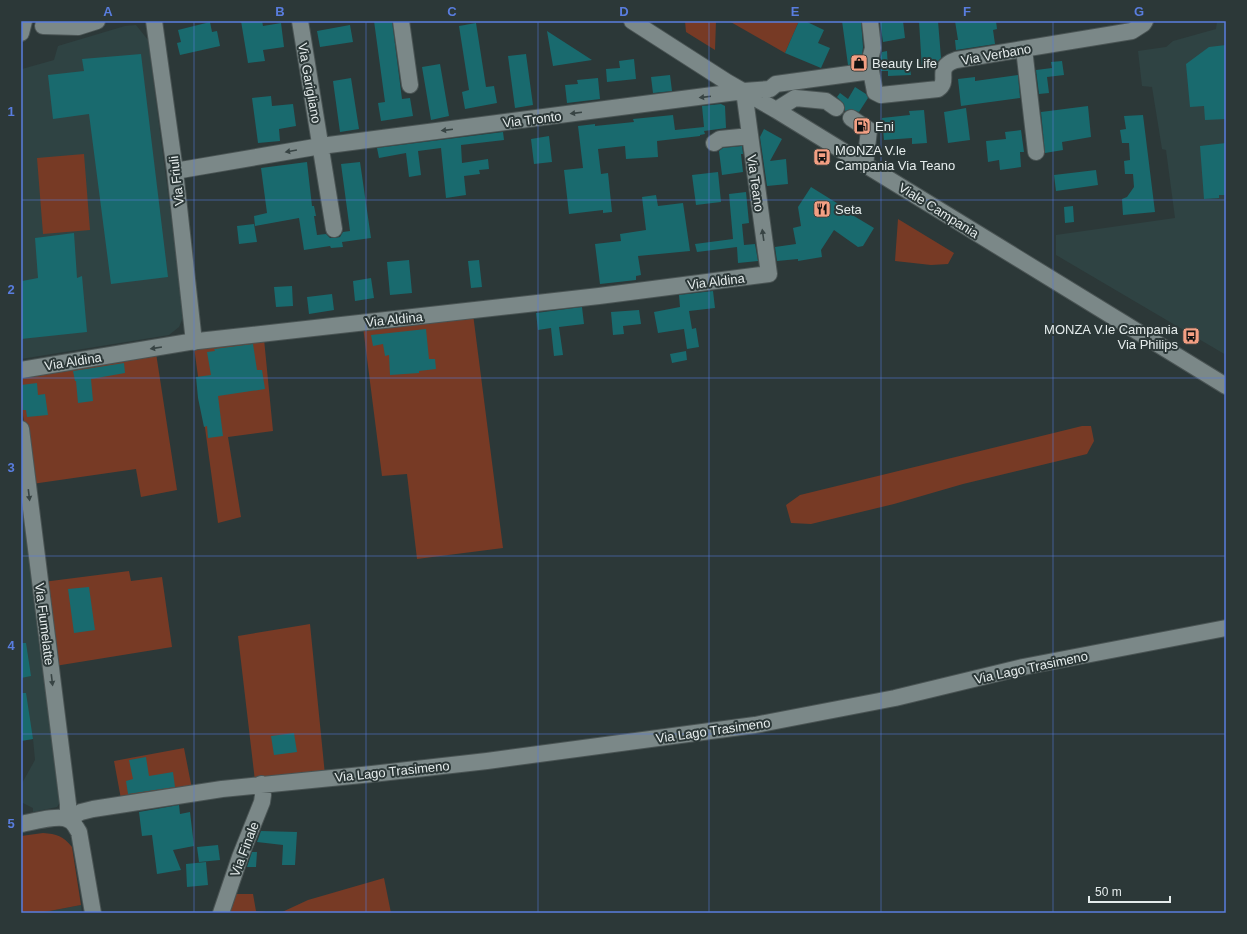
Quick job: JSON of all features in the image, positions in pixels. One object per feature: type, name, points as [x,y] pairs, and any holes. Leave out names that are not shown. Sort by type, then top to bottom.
[{"type":"street","points":[[21,33],[24,21]]},
{"type":"street","points":[[43,26],[78,27],[97,21]]},
{"type":"street","name":"Via Friuli","points":[[154,21],[174,171],[194,342]]},
{"type":"street","name":"Via Garigliano","points":[[300,21],[321,146]]},
{"type":"street","points":[[402,21],[410,85]]},
{"type":"street","name":"Viale Campania","points":[[632,21],[1226,386]]},
{"type":"street","points":[[744,91],[770,89],[776,84],[871,71],[870,59],[873,48],[870,21]]},
{"type":"street","name":"Via Verbano","points":[[871,71],[875,92],[881,95],[938,89],[943,83],[944,71],[947,63],[956,60],[1132,31],[1143,24],[1144,21]]},
{"type":"street","points":[[1024,49],[1036,152]]},
{"type":"street","name":"Via Tronto","points":[[174,171],[321,146],[744,91]]},
{"type":"street","name":"Via Teano","points":[[744,91],[769,274]]},
{"type":"street","points":[[776,110],[795,98],[826,100],[836,108]]},
{"type":"street","points":[[851,118],[869,130],[865,165]]},
{"type":"street","points":[[714,143],[720,139],[750,136]]},
{"type":"street","points":[[321,146],[334,229]]},
{"type":"street","name":"Via Aldina","points":[[21,370],[194,342],[599,296],[769,274]]},
{"type":"street","name":"Via Fiumelatte","points":[[21,428],[68,804],[68,819]]},
{"type":"street","name":"Via Lago Trasimeno","points":[[68,819],[81,812],[120,804],[194,793],[262,784],[341,777],[487,760],[754,725],[895,698],[1023,667],[1226,628]]},
{"type":"street","name":"Via Finale","points":[[221,913],[240,857],[262,802],[262,784]]},
{"type":"street","points":[[21,824],[53,818],[68,819],[74,825],[79,832],[93,913]]},
{"type":"shaded area","points":[[685,21],[716,21],[715,50],[686,32]]},
{"type":"shaded area","points":[[729,21],[799,21],[785,53]]},
{"type":"shaded area","points":[[1217,21],[1226,21],[1226,355],[1056,255],[1056,235],[1175,218],[1166,150],[1162,149],[1152,87],[1142,86],[1138,51],[1166,47],[1173,41],[1216,29]]},
{"type":"shaded area","points":[[136,25],[148,40],[184,315],[179,327],[169,335],[21,359],[22,69],[54,60],[58,46],[125,26]]},
{"type":"shaded area","points":[[84,154],[90,230],[43,234],[37,158]]},
{"type":"shaded area","points":[[898,219],[954,253],[948,264],[931,265],[895,261]]},
{"type":"shaded area","points":[[473,314],[503,548],[417,559],[407,474],[382,476],[363,327]]},
{"type":"shaded area","points":[[264,339],[273,431],[228,437],[241,517],[218,523],[194,347]]},
{"type":"shaded area","points":[[156,353],[177,490],[141,497],[136,469],[32,484],[21,400],[21,374]]},
{"type":"shaded area","points":[[1082,426],[1091,426],[1094,441],[1087,454],[963,484],[894,504],[811,524],[791,523],[786,505],[800,495]]},
{"type":"shaded area","points":[[21,506],[25,506],[63,798],[57,807],[33,812],[33,808],[21,802],[21,785],[35,760],[33,739],[21,741]]},
{"type":"shaded area","points":[[129,571],[131,581],[162,577],[172,647],[55,666],[43,582]]},
{"type":"shaded area","points":[[310,624],[325,775],[255,781],[238,636]]},
{"type":"shaded area","points":[[184,748],[192,789],[121,799],[114,761]]},
{"type":"shaded area","points":[[43,833],[59,836],[66,840],[72,847],[81,905],[39,913],[21,913],[21,836]]},
{"type":"shaded area","points":[[384,878],[391,913],[280,913],[308,900]]},
{"type":"shaded area","points":[[231,894],[253,894],[256,911],[277,913],[225,913]]},
{"type":"shaded area","points":[[81,905],[82,913],[39,913]]},
{"type":"building","points":[[241,21],[262,21],[263,26],[281,23],[284,47],[263,50],[265,61],[248,63]]},
{"type":"building","points":[[374,21],[392,21],[402,99],[410,98],[413,116],[381,121],[378,103],[385,102]]},
{"type":"building","points":[[799,21],[805,21],[824,30],[818,43],[830,48],[821,68],[785,53]]},
{"type":"building","points":[[842,21],[861,21],[863,47],[861,63],[848,65]]},
{"type":"building","points":[[880,21],[903,21],[905,38],[883,42]]},
{"type":"building","points":[[919,21],[938,21],[941,58],[937,62],[934,69],[922,70]]},
{"type":"building","points":[[955,21],[996,21],[997,29],[993,30],[995,44],[956,50],[955,40],[958,40]]},
{"type":"building","points":[[210,22],[212,32],[217,31],[220,46],[180,55],[177,43],[181,42],[178,30]]},
{"type":"building","points":[[476,23],[486,87],[494,86],[497,103],[465,109],[462,92],[469,90],[459,26]]},
{"type":"building","points":[[350,25],[353,42],[320,47],[317,31]]},
{"type":"building","points":[[547,31],[592,60],[553,66]]},
{"type":"building","points":[[1226,45],[1226,119],[1205,120],[1204,106],[1190,107],[1186,64],[1209,47]]},
{"type":"building","points":[[887,51],[888,71],[881,71],[880,60],[882,52]]},
{"type":"building","points":[[141,54],[168,277],[111,284],[89,114],[53,119],[48,75],[84,71],[82,59]]},
{"type":"building","points":[[526,54],[533,105],[515,108],[508,56]]},
{"type":"building","points":[[634,59],[636,79],[607,82],[606,69],[620,68],[619,61]]},
{"type":"building","points":[[909,61],[911,75],[888,76],[888,63]]},
{"type":"building","points":[[1062,61],[1064,75],[1047,77],[1049,93],[1039,94],[1036,70],[1052,68],[1051,62]]},
{"type":"building","points":[[440,64],[449,116],[431,120],[422,67]]},
{"type":"building","points":[[670,75],[672,91],[653,93],[651,77]]},
{"type":"building","points":[[1018,75],[1020,98],[961,106],[958,79],[975,77],[975,81]]},
{"type":"building","points":[[351,78],[359,129],[340,132],[333,81]]},
{"type":"building","points":[[598,78],[600,99],[567,103],[565,85],[578,84],[577,80]]},
{"type":"building","points":[[855,87],[866,94],[868,98],[859,112],[851,109],[845,111],[844,104],[837,97],[840,93],[848,99]]},
{"type":"building","points":[[271,96],[272,106],[293,104],[296,126],[279,129],[280,141],[258,143],[252,98]]},
{"type":"building","points":[[721,104],[725,106],[726,128],[704,131],[705,134],[700,136],[657,141],[658,157],[626,159],[625,146],[598,149],[601,174],[608,173],[612,212],[603,213],[603,210],[569,214],[564,170],[583,168],[578,126],[595,124],[595,126],[634,122],[633,119],[673,115],[675,130],[704,127],[702,106]]},
{"type":"building","points":[[1088,106],[1091,137],[1062,142],[1063,150],[1045,153],[1041,112]]},
{"type":"building","points":[[966,108],[970,140],[948,143],[944,112]]},
{"type":"building","points":[[924,110],[927,143],[912,144],[912,138],[884,140],[882,118],[910,115],[909,111]]},
{"type":"building","points":[[1143,115],[1155,212],[1123,215],[1122,199],[1127,197],[1134,187],[1133,174],[1125,174],[1124,161],[1130,160],[1129,143],[1122,143],[1120,130],[1126,129],[1124,116]]},
{"type":"building","points":[[764,129],[782,139],[770,161],[786,159],[788,184],[767,186],[760,137]]},
{"type":"building","points":[[1021,130],[1024,152],[1020,152],[1021,167],[1000,170],[999,160],[988,162],[986,141],[1006,139],[1005,132]]},
{"type":"building","points":[[503,132],[504,140],[461,145],[462,163],[488,159],[489,169],[479,170],[480,174],[464,176],[466,195],[446,198],[441,148],[418,151],[421,175],[409,177],[406,153],[379,158],[377,148]]},
{"type":"building","points":[[549,136],[552,162],[534,164],[531,139]]},
{"type":"building","points":[[1226,143],[1226,195],[1219,195],[1219,198],[1204,199],[1200,146]]},
{"type":"building","points":[[742,146],[743,154],[741,154],[743,172],[722,175],[719,151],[723,148]]},
{"type":"building","points":[[307,162],[312,206],[314,206],[316,216],[314,216],[317,235],[326,234],[330,238],[335,238],[340,237],[343,232],[350,231],[341,164],[360,162],[371,238],[342,242],[343,247],[331,248],[330,246],[304,250],[299,218],[255,226],[254,216],[267,213],[261,168]]},
{"type":"building","points":[[1096,170],[1098,185],[1056,191],[1054,175]]},
{"type":"building","points":[[718,172],[721,202],[696,205],[692,175]]},
{"type":"building","points":[[811,187],[840,205],[839,207],[874,228],[863,246],[858,247],[834,230],[821,250],[822,257],[798,261],[798,259],[777,261],[775,247],[796,244],[793,228],[801,226],[798,207]]},
{"type":"building","points":[[746,192],[749,223],[742,224],[744,245],[755,244],[758,261],[738,263],[737,247],[697,252],[695,244],[733,239],[729,194]]},
{"type":"building","points":[[656,195],[658,206],[683,203],[690,251],[638,256],[641,275],[636,276],[636,280],[600,284],[595,244],[621,241],[620,234],[646,230],[642,197]]},
{"type":"building","points":[[1073,206],[1074,222],[1065,223],[1064,207]]},
{"type":"building","points":[[254,224],[257,242],[239,244],[237,226]]},
{"type":"building","points":[[74,233],[77,278],[82,276],[87,332],[21,339],[22,281],[38,278],[35,238]]},
{"type":"building","points":[[409,260],[412,293],[390,295],[387,262]]},
{"type":"building","points":[[479,260],[482,287],[471,288],[468,261]]},
{"type":"building","points":[[371,278],[374,298],[355,301],[353,281]]},
{"type":"building","points":[[292,286],[293,306],[276,307],[274,287]]},
{"type":"building","points":[[713,291],[715,308],[689,311],[692,329],[696,328],[699,347],[687,349],[684,329],[658,333],[654,312],[680,307],[679,295]]},
{"type":"building","points":[[332,294],[334,310],[309,314],[307,297]]},
{"type":"building","points":[[582,307],[584,324],[559,327],[563,355],[554,356],[551,328],[538,330],[536,313]]},
{"type":"building","points":[[639,310],[641,324],[623,326],[624,334],[613,335],[611,312]]},
{"type":"building","points":[[426,329],[429,359],[435,359],[436,369],[419,371],[419,373],[390,375],[389,355],[385,356],[383,344],[373,346],[371,335]]},
{"type":"building","points":[[253,344],[257,370],[262,370],[265,389],[218,396],[223,436],[208,438],[207,426],[204,427],[198,398],[196,377],[211,375],[207,352],[215,351],[214,349]]},
{"type":"building","points":[[686,351],[687,360],[672,363],[670,354]]},
{"type":"building","points":[[124,363],[125,373],[91,379],[93,401],[78,403],[76,381],[73,371]]},
{"type":"building","points":[[37,383],[38,395],[45,394],[48,415],[27,417],[26,410],[23,410],[21,385]]},
{"type":"building","points":[[89,587],[95,630],[74,633],[68,589]]},
{"type":"building","points":[[21,643],[26,643],[31,676],[21,678]]},
{"type":"building","points":[[21,693],[26,693],[33,739],[21,741]]},
{"type":"building","points":[[294,733],[297,752],[274,755],[271,736]]},
{"type":"building","points":[[146,757],[149,776],[173,772],[175,787],[128,794],[126,781],[133,779],[129,760]]},
{"type":"building","points":[[179,805],[180,814],[190,812],[194,846],[173,850],[181,870],[157,874],[152,835],[142,836],[139,812]]},
{"type":"building","points":[[261,831],[297,832],[295,865],[282,865],[283,845],[257,842]]},
{"type":"building","points":[[218,845],[220,860],[199,862],[197,847]]},
{"type":"building","points":[[252,852],[257,852],[256,867],[247,867]]},
{"type":"building","points":[[206,862],[208,885],[187,887],[186,864]]},
{"type":"place","name":"Beauty Life","points":[[859,63]]},
{"type":"place","name":"Eni","points":[[862,126]]},
{"type":"place","name":"MONZA V.le Campania Via Teano","points":[[822,157]]},
{"type":"place","name":"Seta","points":[[822,209]]},
{"type":"place","name":"MONZA V.le Campania Via Philips","points":[[1191,336]]}]
